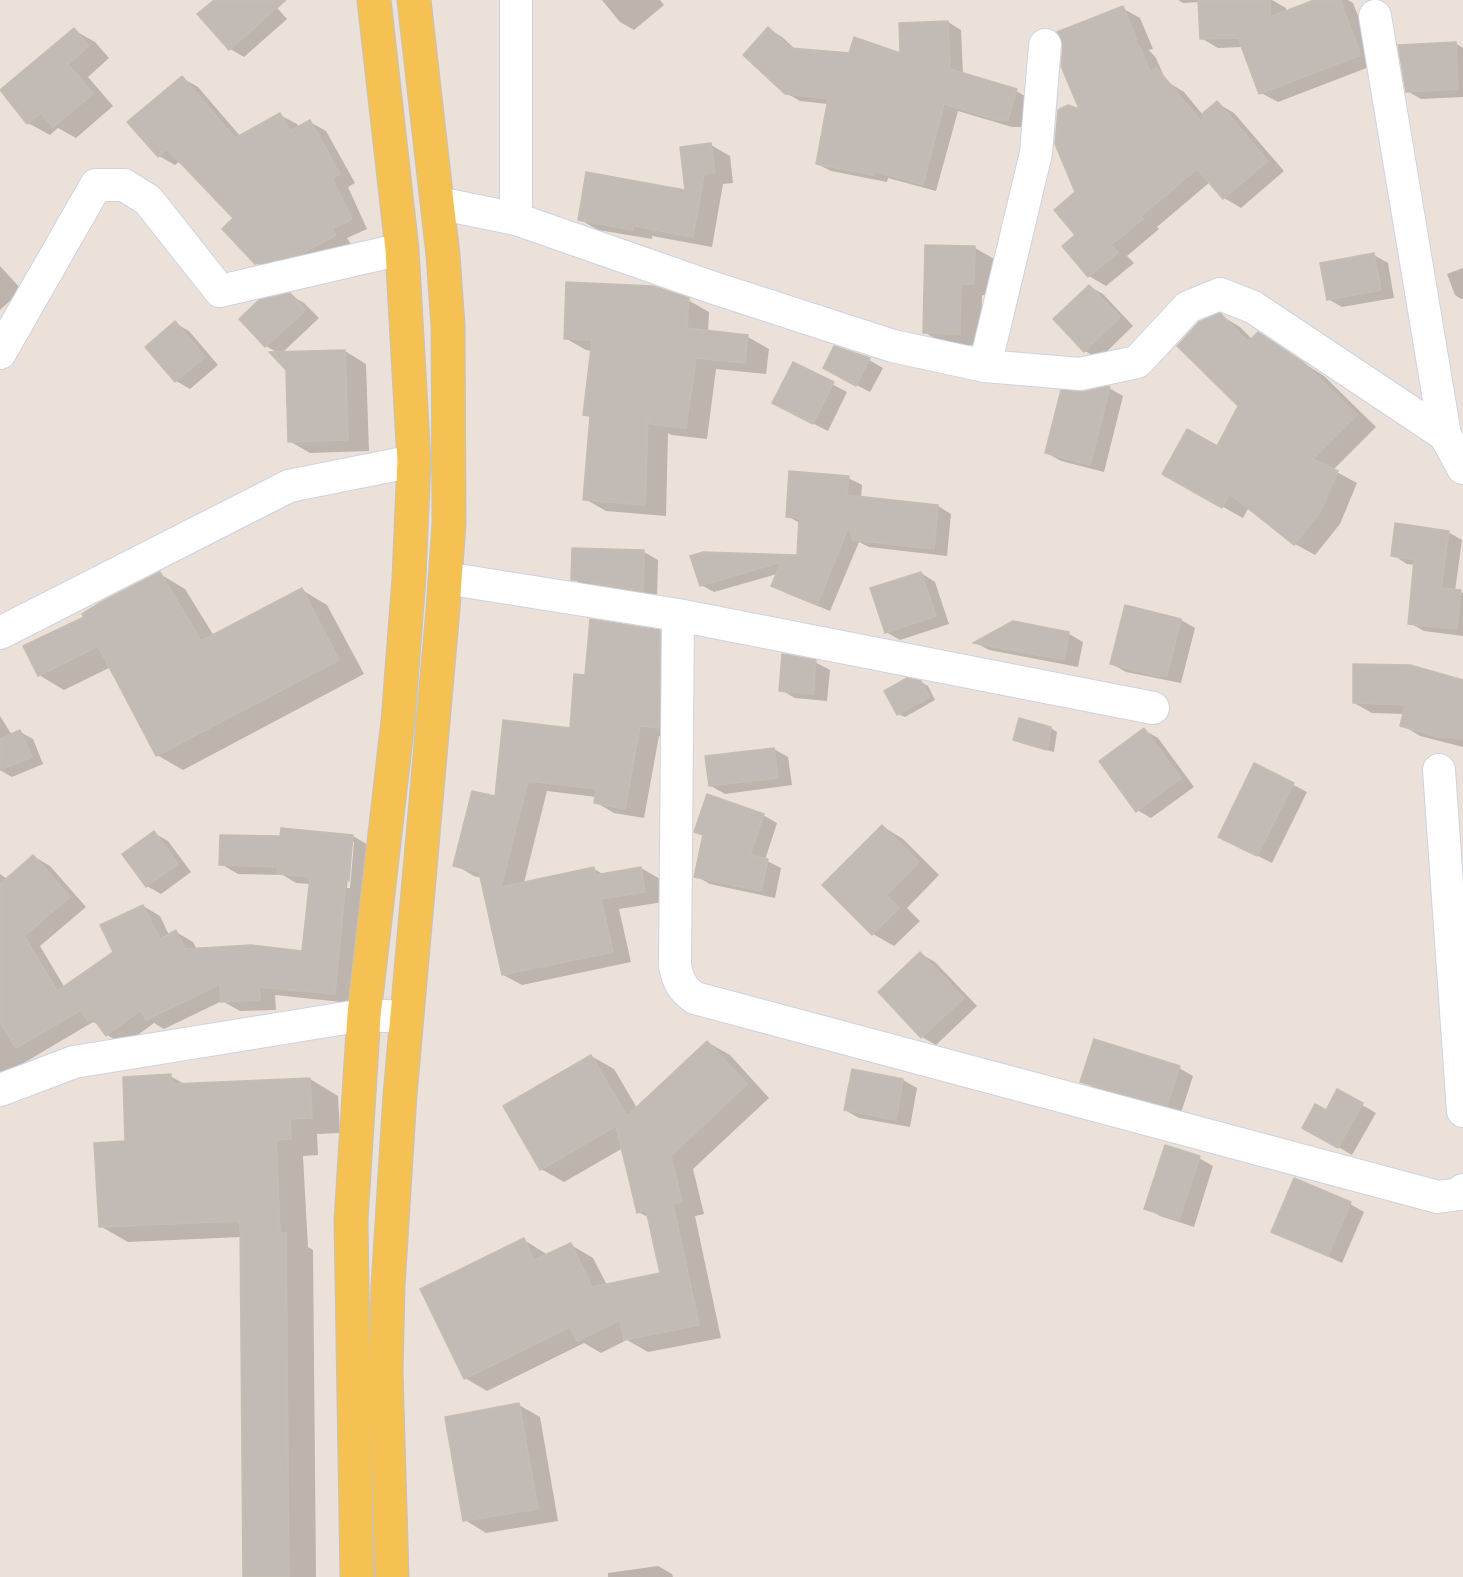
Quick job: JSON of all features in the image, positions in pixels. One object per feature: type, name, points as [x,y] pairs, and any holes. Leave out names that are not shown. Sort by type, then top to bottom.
[{"type":"main road","points":[[357,1577],[351,1220],[364,1015],[398,721],[409,578],[414,461],[402,249],[374,0]]},
{"type":"main road","points":[[392,1577],[386,1371],[387,1297],[406,1017],[449,522],[448,326],[438,203],[414,0]]},
{"type":"main road","points":[[385,98],[425,95]]},
{"type":"street","points":[[516,0],[516,219]]},
{"type":"street","points":[[1375,16],[1444,435],[1463,468]]},
{"type":"street","points":[[985,366],[1036,153],[1045,45]]},
{"type":"street","points":[[0,353],[96,185],[124,185],[148,200],[220,291],[402,249]]},
{"type":"street","points":[[438,203],[516,219],[711,287],[893,346],[985,366],[1080,374],[1137,362],[1188,307],[1220,294],[1252,307],[1444,435]]},
{"type":"street","points":[[0,633],[289,486],[414,461]]},
{"type":"street","points":[[445,578],[678,615],[1153,708]]},
{"type":"street","points":[[678,615],[675,966],[678,980],[695,998],[1438,1197],[1460,1194],[1463,1190]]},
{"type":"street","points":[[1439,770],[1463,1111]]},
{"type":"street","points":[[0,1090],[74,1062],[364,1015],[406,1017]]},
{"type":"building","points":[[214,0],[286,0],[229,50],[197,14]]},
{"type":"building","points":[[1198,0],[1270,0],[1270,17],[1314,0],[1340,0],[1361,55],[1259,94],[1238,38],[1200,39]]},
{"type":"building","points":[[1123,6],[1137,40],[1134,40],[1150,72],[1156,67],[1203,124],[1203,113],[1217,101],[1268,161],[1223,199],[1197,169],[1141,216],[1143,219],[1111,245],[1118,253],[1088,277],[1062,246],[1075,235],[1054,210],[1075,192],[1055,144],[1058,110],[1068,105],[1079,109],[1061,66],[1063,46],[1057,32]]},
{"type":"building","points":[[948,21],[950,69],[1017,89],[1008,120],[997,120],[944,104],[923,185],[874,171],[874,175],[816,164],[828,99],[785,94],[743,55],[768,27],[791,48],[849,53],[854,37],[900,53],[899,23]]},
{"type":"building","points":[[74,28],[89,46],[68,64],[93,94],[53,127],[41,113],[27,124],[0,90]]},
{"type":"building","points":[[1456,42],[1458,89],[1406,92],[1398,45]]},
{"type":"building","points":[[182,76],[235,138],[280,113],[290,131],[310,120],[340,174],[332,178],[352,219],[332,229],[336,235],[301,254],[255,264],[222,229],[233,218],[167,149],[158,157],[127,122]]},
{"type":"building","points":[[711,143],[715,172],[704,174],[693,237],[633,226],[633,230],[578,220],[586,172],[685,190],[680,147]]},
{"type":"building","points":[[925,245],[975,246],[974,284],[961,284],[960,334],[923,333]]},
{"type":"building","points":[[1374,253],[1381,290],[1327,300],[1320,263]]},
{"type":"building","points":[[566,282],[653,286],[689,298],[687,328],[748,335],[745,363],[696,358],[686,428],[650,424],[648,417],[645,505],[583,500],[590,416],[583,415],[592,340],[564,339]]},
{"type":"building","points":[[1089,285],[1120,317],[1084,352],[1053,319]]},
{"type":"building","points":[[290,293],[306,310],[265,347],[239,319],[259,300]]},
{"type":"building","points":[[1220,313],[1248,342],[1258,332],[1303,362],[1357,415],[1313,459],[1338,471],[1320,512],[1294,545],[1230,494],[1222,508],[1162,474],[1187,429],[1217,446],[1238,406],[1177,346],[1199,322]]},
{"type":"building","points":[[175,321],[205,357],[175,382],[145,347]]},
{"type":"building","points":[[834,346],[870,358],[856,386],[823,368]]},
{"type":"building","points":[[345,350],[348,440],[288,442],[286,370],[269,352]]},
{"type":"building","points":[[793,362],[834,382],[813,424],[772,403]]},
{"type":"building","points":[[1110,387],[1090,465],[1045,453],[1061,390],[1083,392]]},
{"type":"building","points":[[789,471],[849,476],[847,495],[938,505],[934,549],[853,540],[849,526],[817,605],[771,586],[781,562],[700,586],[690,556],[703,552],[797,555],[799,518],[786,517]]},
{"type":"building","points":[[1395,523],[1449,531],[1441,588],[1461,590],[1457,629],[1408,624],[1414,560],[1391,556]]},
{"type":"building","points":[[572,548],[644,550],[643,591],[592,583],[592,581],[571,580]]},
{"type":"building","points":[[160,572],[201,641],[302,588],[339,660],[156,756],[98,646],[38,676],[23,646],[84,617],[82,614],[103,601]]},
{"type":"building","points":[[921,572],[936,616],[885,633],[870,588]]},
{"type":"building","points":[[1125,605],[1181,619],[1167,676],[1157,676],[1110,664]]},
{"type":"building","points":[[590,619],[660,630],[659,728],[640,726],[625,809],[594,803],[596,789],[528,781],[501,887],[594,867],[595,875],[641,867],[645,892],[601,899],[613,952],[502,975],[479,872],[453,866],[472,791],[495,796],[503,720],[570,728],[574,674],[585,675]]},
{"type":"building","points":[[1013,621],[1069,632],[1064,660],[973,643]]},
{"type":"building","points":[[782,654],[816,660],[813,694],[779,691]]},
{"type":"building","points":[[1353,664],[1410,665],[1463,680],[1463,739],[1438,737],[1400,726],[1405,705],[1353,703]]},
{"type":"building","points":[[907,678],[921,681],[930,697],[897,715],[884,691]]},
{"type":"building","points":[[1019,718],[1051,727],[1047,750],[1013,740]]},
{"type":"building","points":[[1144,728],[1181,778],[1136,812],[1099,761]]},
{"type":"building","points":[[20,730],[32,757],[0,770],[0,739]]},
{"type":"building","points":[[774,748],[778,778],[709,786],[705,756]]},
{"type":"building","points":[[1254,763],[1294,783],[1257,856],[1218,837]]},
{"type":"building","points":[[707,794],[764,814],[750,855],[768,859],[761,891],[694,877],[703,835],[694,832]]},
{"type":"building","points":[[882,825],[919,862],[886,895],[899,908],[872,935],[822,885]]},
{"type":"building","points":[[281,828],[353,835],[349,881],[346,880],[335,994],[259,987],[260,1000],[221,1002],[220,984],[146,1020],[141,1010],[106,1036],[93,1018],[88,1021],[81,1010],[16,1048],[0,1022],[0,884],[33,855],[70,897],[24,936],[57,991],[113,952],[100,925],[143,905],[160,939],[176,930],[185,949],[251,945],[302,951],[310,877],[277,874],[278,867],[219,865],[220,835],[280,836]]},
{"type":"building","points":[[154,831],[178,864],[146,887],[122,854]]},
{"type":"building","points":[[920,952],[964,998],[921,1038],[878,992]]},
{"type":"building","points":[[1094,1039],[1180,1066],[1167,1106],[1080,1082]]},
{"type":"building","points":[[707,1041],[747,1084],[671,1156],[682,1202],[673,1204],[699,1325],[624,1340],[620,1320],[577,1341],[570,1327],[464,1379],[420,1289],[524,1238],[534,1260],[571,1243],[592,1287],[660,1273],[646,1210],[637,1213],[616,1126],[540,1170],[503,1106],[591,1055],[627,1116]]},
{"type":"building","points":[[852,1069],[903,1079],[896,1120],[844,1110]]},
{"type":"building","points":[[171,1074],[172,1084],[310,1078],[312,1118],[290,1119],[291,1139],[276,1140],[280,1233],[286,1233],[289,1577],[243,1577],[240,1221],[99,1227],[94,1143],[125,1141],[123,1077]]},
{"type":"building","points":[[1337,1089],[1363,1103],[1338,1148],[1302,1128],[1315,1104],[1326,1110]]},
{"type":"building","points":[[1165,1145],[1200,1156],[1179,1220],[1144,1209]]},
{"type":"building","points":[[1294,1178],[1351,1202],[1328,1256],[1271,1232]]},
{"type":"building","points":[[519,1403],[538,1509],[463,1521],[445,1417]]}]
